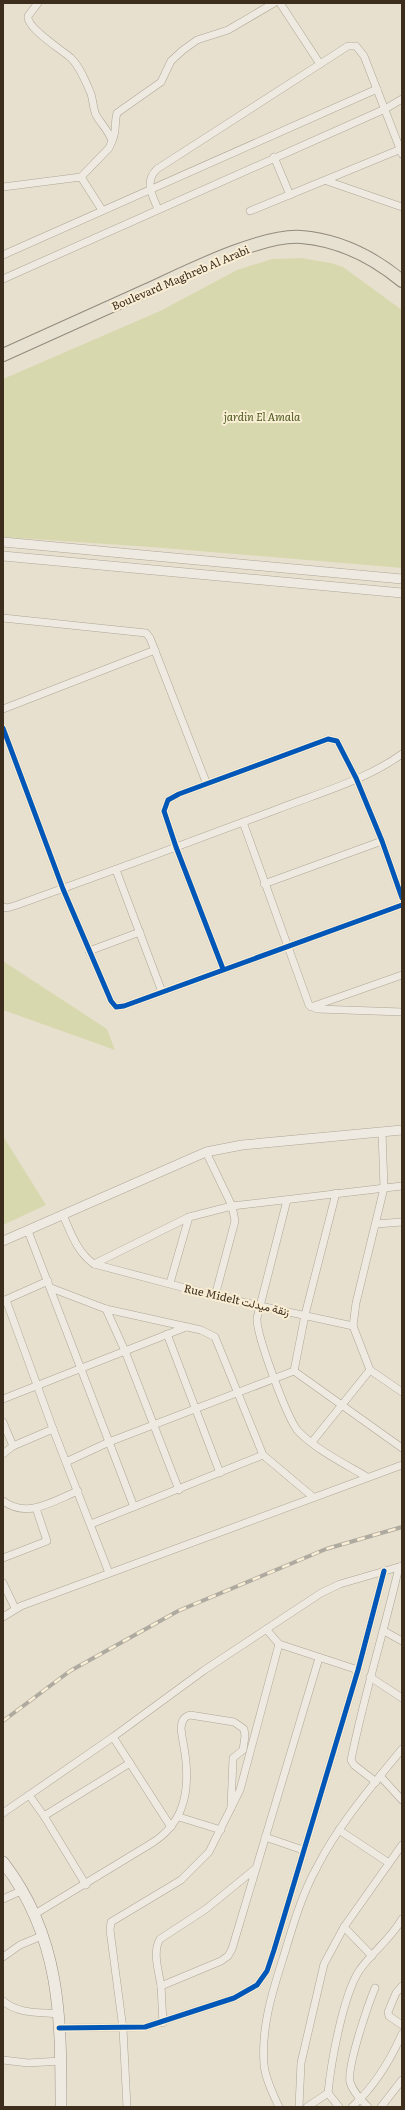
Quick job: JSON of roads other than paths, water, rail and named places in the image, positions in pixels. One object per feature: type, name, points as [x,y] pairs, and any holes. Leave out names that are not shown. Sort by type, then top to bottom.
[{"type":"main road","name":"Boulevard Maghreb Al Arabi","points":[[3,355],[208,263],[273,240],[300,237],[328,242],[356,250],[399,274]]},
{"type":"main road","points":[[3,1862],[23,1890],[36,1914],[44,1935],[58,2014],[61,2061],[61,2107]]},
{"type":"street","points":[[38,3],[28,16],[28,21],[78,67],[91,94],[95,112],[110,135],[112,141]]},
{"type":"street","points":[[3,187],[81,177],[109,148],[115,132],[115,120],[117,113],[161,82],[171,61],[183,50],[197,40],[228,30],[274,3]]},
{"type":"street","points":[[280,3],[320,64]]},
{"type":"street","points":[[158,209],[150,189],[150,180],[157,169],[320,64],[342,48],[356,46],[364,56],[401,152],[250,211]]},
{"type":"street","points":[[3,254],[377,89]]},
{"type":"street","points":[[3,279],[385,109],[402,99]]},
{"type":"street","points":[[274,158],[290,195]]},
{"type":"street","points":[[81,177],[102,210]]},
{"type":"street","points":[[327,181],[402,207]]},
{"type":"street","points":[[3,542],[402,579]]},
{"type":"street","points":[[3,556],[402,593]]},
{"type":"street","points":[[305,585],[307,570]]},
{"type":"street","points":[[3,618],[146,633],[155,650],[206,782]]},
{"type":"street","points":[[3,709],[155,650]]},
{"type":"street","points":[[3,728],[5,740],[63,889],[111,1001],[116,1007],[124,1006],[402,905]]},
{"type":"street","points":[[223,970],[176,848],[164,811],[165,805],[179,794],[206,782],[332,739],[341,745],[356,778],[382,841],[402,898]]},
{"type":"street","points":[[3,907],[7,908],[17,906],[176,848],[356,778],[392,761],[402,754]]},
{"type":"street","points":[[243,822],[286,947],[307,1002],[311,1007],[402,1012]]},
{"type":"street","points":[[264,884],[382,841]]},
{"type":"street","points":[[116,870],[162,992]]},
{"type":"street","points":[[89,951],[140,932]]},
{"type":"street","points":[[311,1007],[402,975]]},
{"type":"street","points":[[3,1242],[206,1152],[242,1145],[402,1130]]},
{"type":"street","points":[[382,1132],[384,1188],[356,1303],[353,1326],[370,1370],[402,1392]]},
{"type":"street","points":[[206,1152],[232,1206],[235,1221],[235,1228],[215,1296]]},
{"type":"street","points":[[63,1215],[77,1245],[87,1259],[94,1264],[189,1217],[232,1206],[402,1186]]},
{"type":"street","points":[[294,1371],[305,1315],[336,1193]]},
{"type":"street","points":[[287,1200],[257,1318],[258,1329],[275,1378],[297,1430],[312,1442],[366,1477]]},
{"type":"street","points":[[170,1283],[189,1217]]},
{"type":"street","points":[[376,1224],[402,1222]]},
{"type":"street","points":[[28,1231],[134,1507]]},
{"type":"street","name":"Rue Midelt زنقة ميدلت","points":[[94,1264],[215,1296],[353,1326]]},
{"type":"street","points":[[109,1573],[4,1300],[50,1285],[106,1308],[186,1326],[201,1330],[215,1337],[263,1455],[314,1498]]},
{"type":"street","points":[[106,1308],[125,1351],[152,1426],[178,1490]]},
{"type":"street","points":[[3,1399],[186,1326]]},
{"type":"street","points":[[167,1334],[220,1473]]},
{"type":"street","points":[[312,1442],[370,1370]]},
{"type":"street","points":[[66,1462],[109,1442],[294,1371]]},
{"type":"street","points":[[294,1371],[402,1448]]},
{"type":"street","points":[[3,1422],[12,1446]]},
{"type":"street","points":[[3,1454],[12,1446],[53,1429]]},
{"type":"street","points":[[91,1524],[263,1455]]},
{"type":"street","points":[[3,1617],[15,1608],[314,1498],[366,1477],[402,1465]]},
{"type":"street","points":[[3,1501],[12,1508],[23,1510],[36,1508],[78,1491]]},
{"type":"street","points":[[3,1558],[47,1541],[36,1508]]},
{"type":"street","points":[[3,1813],[113,1737],[203,1671],[321,1593],[340,1584],[400,1567],[384,1630],[362,1705],[351,1760],[352,1764],[378,1779],[402,1800]]},
{"type":"street","points":[[59,2028],[145,2027],[163,2023],[234,1998],[257,1985],[267,1971],[358,1670],[384,1571]]},
{"type":"street","points":[[3,1583],[15,1608]]},
{"type":"street","points":[[394,1590],[402,1591]]},
{"type":"street","points":[[3,1603],[10,1597]]},
{"type":"street","points":[[266,1629],[279,1644],[358,1670]]},
{"type":"street","points":[[384,1630],[402,1641]]},
{"type":"street","points":[[127,2107],[123,2028],[110,1930],[111,1922],[181,1880],[196,1867],[209,1852],[240,1790],[279,1644]]},
{"type":"street","points":[[161,1986],[221,1961],[228,1956],[319,1658]]},
{"type":"street","points":[[370,1677],[402,1698]]},
{"type":"street","points":[[36,1914],[86,1885],[163,1836],[172,1827],[179,1817],[187,1776],[180,1728],[183,1718],[190,1715],[234,1722],[244,1729],[245,1736],[243,1750],[233,1758],[231,1810]]},
{"type":"street","points":[[113,1737],[172,1827]]},
{"type":"street","points":[[279,2107],[272,2093],[264,2065],[265,2031],[273,1988],[295,1918],[307,1886],[317,1866],[339,1830],[402,1749]]},
{"type":"street","points":[[44,1816],[130,1763]]},
{"type":"street","points":[[29,1795],[44,1816],[86,1885]]},
{"type":"street","points":[[179,1817],[221,1830]]},
{"type":"street","points":[[339,1830],[389,1863]]},
{"type":"street","points":[[265,1837],[303,1850]]},
{"type":"street","points":[[299,2107],[301,2063],[324,1964],[344,1926],[402,1845]]},
{"type":"street","points":[[163,2023],[161,1986],[156,1945],[160,1939],[202,1913],[255,1869]]},
{"type":"street","points":[[3,1899],[23,1890]]},
{"type":"street","points":[[339,2107],[328,2093],[333,2056],[352,1987],[359,1972],[388,1939],[402,1919]]},
{"type":"street","points":[[344,1926],[372,1956]]},
{"type":"street","points":[[3,1957],[20,1945],[44,1935]]},
{"type":"street","points":[[402,1986],[396,1993],[388,2012],[389,2016],[402,2025]]},
{"type":"street","points":[[368,2107],[360,2099],[352,2087],[350,2074],[362,2024],[375,1988]]},
{"type":"street","points":[[3,2001],[13,2008],[24,2011],[58,2014]]},
{"type":"street","points":[[352,2107],[360,2099],[388,2062],[402,2034]]},
{"type":"street","points":[[3,2060],[28,2064],[61,2061]]},
{"type":"street","points":[[381,2107],[399,2090],[402,2080]]},
{"type":"street","points":[[307,2107],[328,2093]]},
{"type":"railway","points":[[3,1721],[70,1671],[178,1611],[326,1549],[402,1527]]},
{"type":"park label","name":"jardin El Amala","points":[[262,416]]}]
